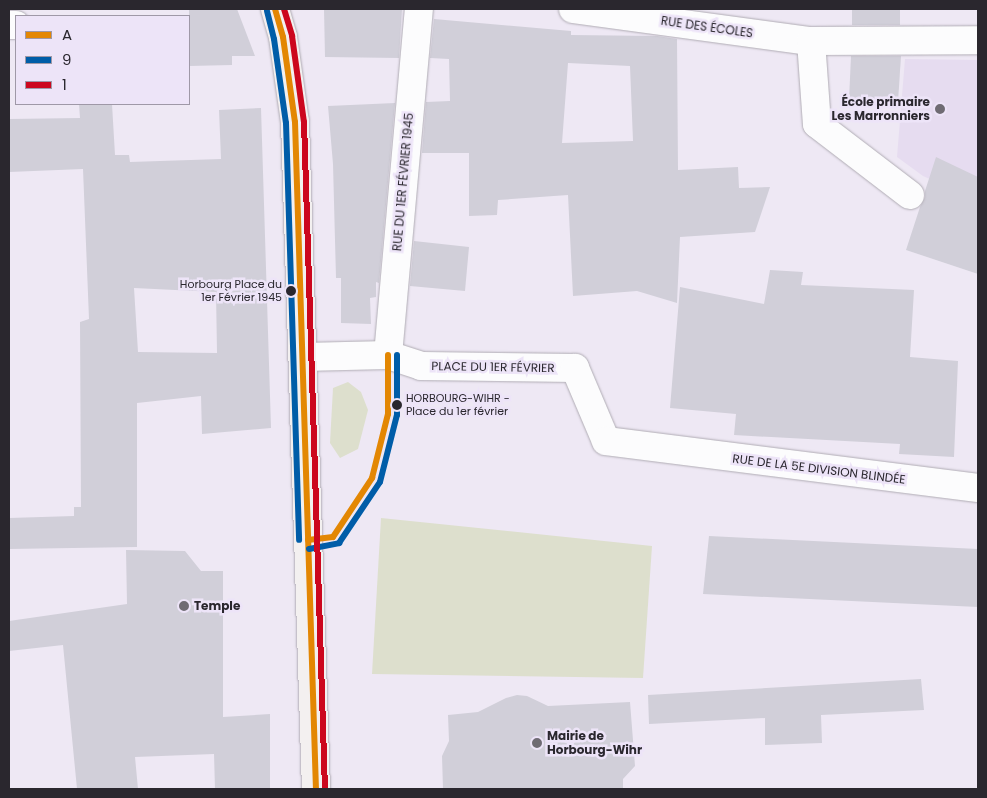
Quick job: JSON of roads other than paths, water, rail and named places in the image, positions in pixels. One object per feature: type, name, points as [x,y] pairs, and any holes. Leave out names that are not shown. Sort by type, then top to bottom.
[{"type":"main road","points":[[275,9],[282,36],[295,122],[316,789]]},
{"type":"street","name":"RUE DU 1ER FÉVRIER 1945","points":[[388,355],[419,9]]},
{"type":"street","name":"RUE DES ÉCOLES","points":[[573,9],[811,41],[978,40]]},
{"type":"street","points":[[811,41],[817,124],[910,195]]},
{"type":"street","name":"PLACE DU 1ER FÉVRIER","points":[[302,357],[388,355],[421,366],[575,368],[606,441]]},
{"type":"street","name":"RUE DE LA 5E DIVISION BLINDÉE","points":[[606,441],[978,488]]},
{"type":"place","name":"École primaire Les Marronniers","points":[[940,109]]},
{"type":"place","name":"Horbourg Place du 1er Février 1945","points":[[291,291]]},
{"type":"place","name":"HORBOURG-WIHR - Place du 1er février","points":[[397,405]]},
{"type":"place","name":"Temple","points":[[184,606]]},
{"type":"place","name":"Mairie de Horbourg-Wihr","points":[[537,743]]}]
